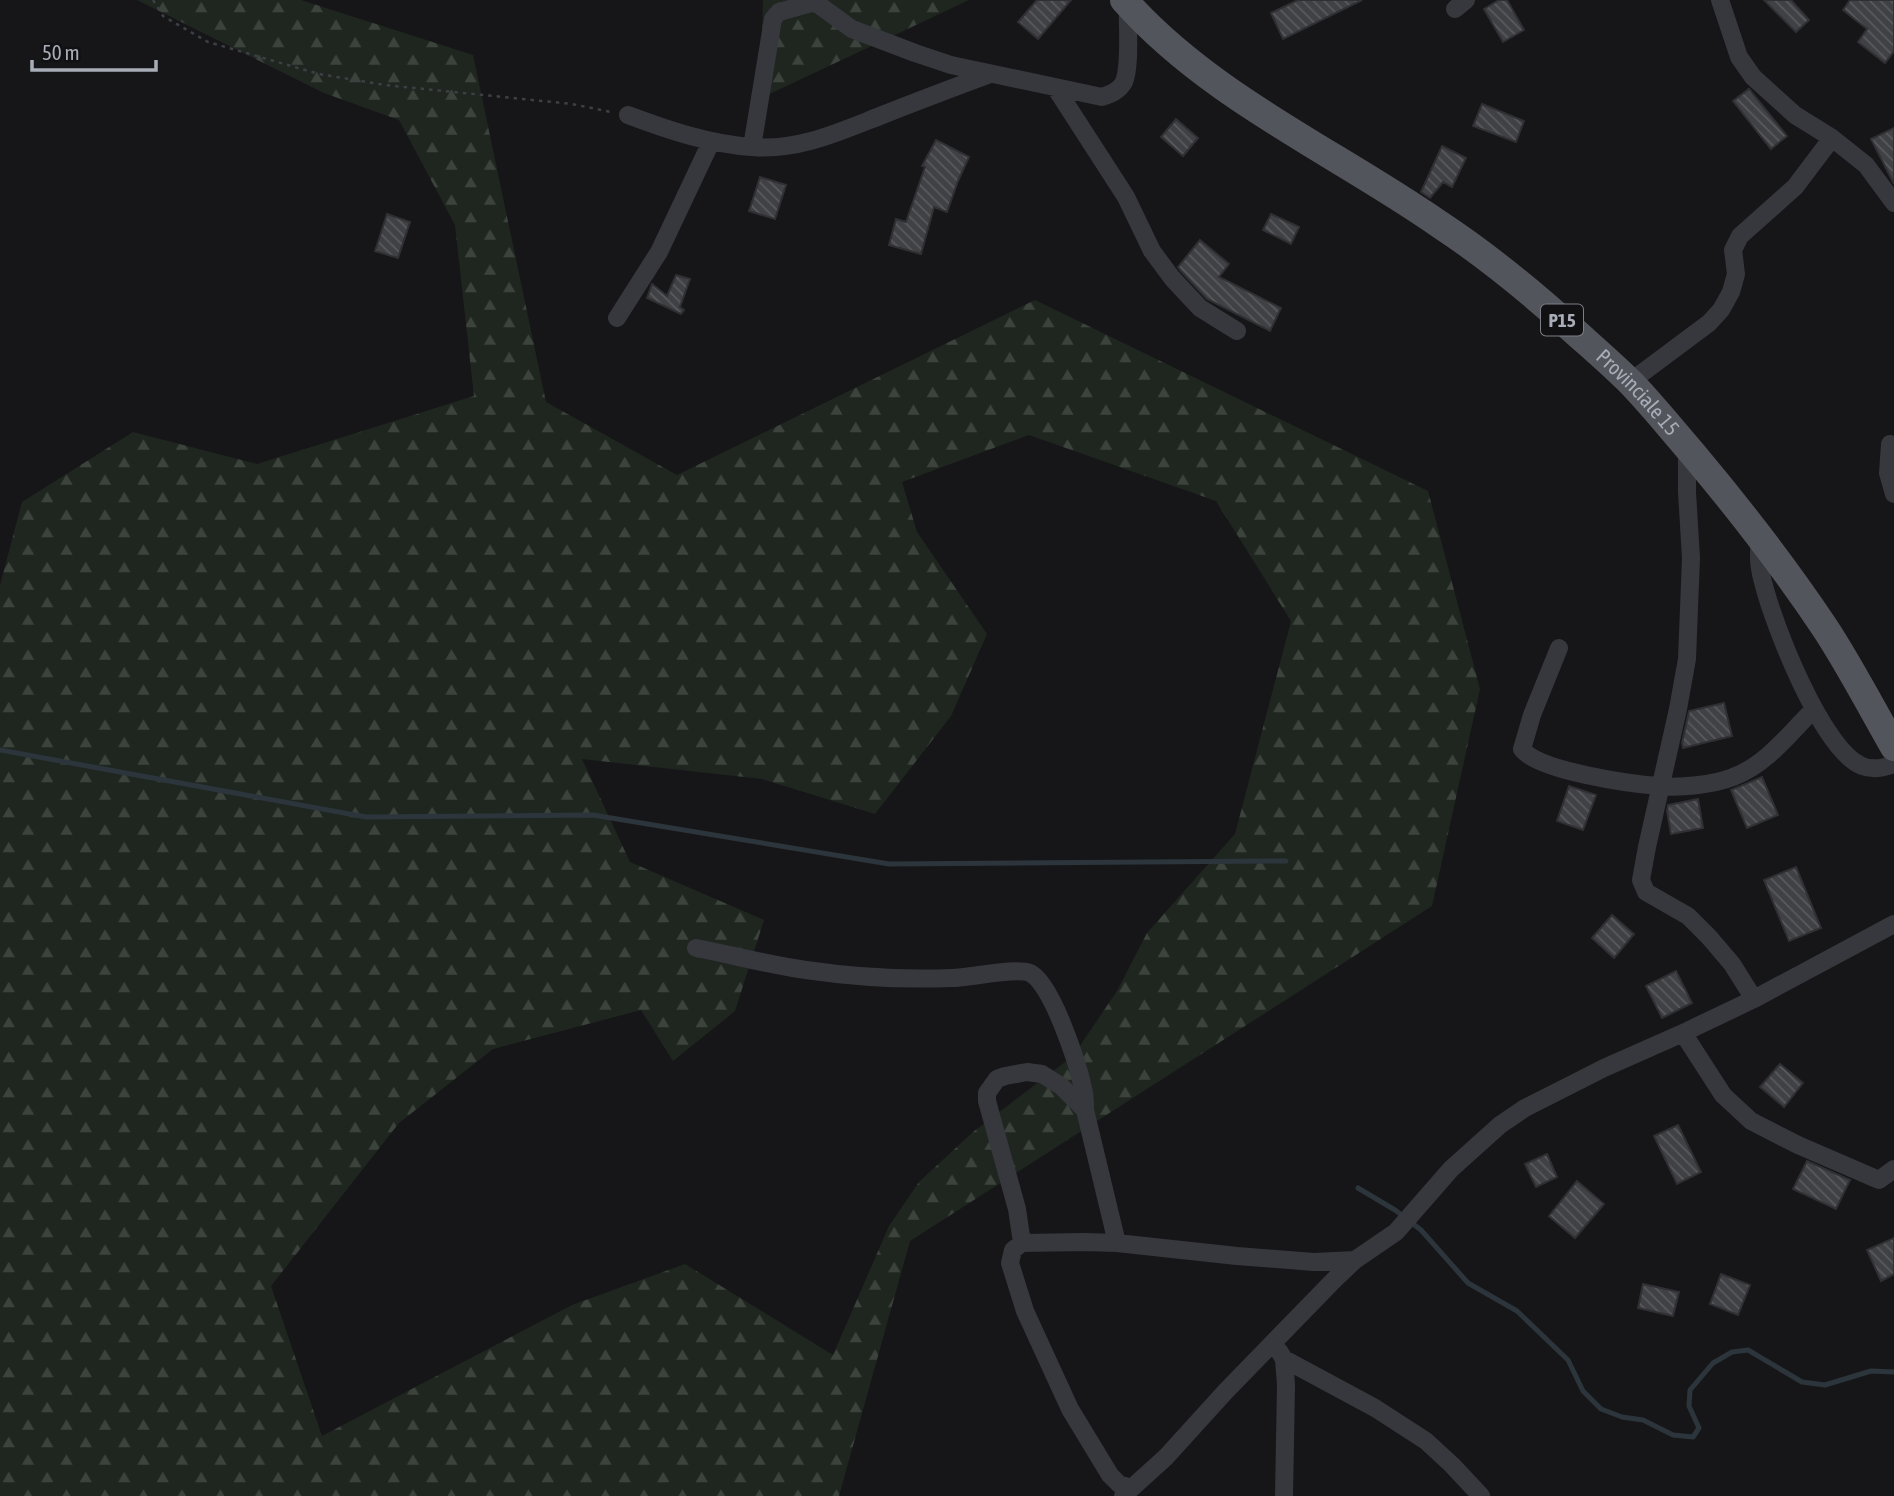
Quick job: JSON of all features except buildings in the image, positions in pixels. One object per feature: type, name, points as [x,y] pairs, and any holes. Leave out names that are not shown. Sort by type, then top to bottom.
[{"type":"main road","name":"Provinciale 15","points":[[1126,2],[1166,41],[1205,73],[1266,116],[1428,216],[1493,262],[1630,382],[1735,503],[1826,629],[1894,747]]},
{"type":"street","points":[[1720,0],[1739,57],[1752,77],[1795,115],[1832,138],[1866,165],[1894,203]]},
{"type":"street","points":[[752,147],[773,19],[779,12],[813,1],[852,29],[951,65],[1102,97],[1114,94],[1123,83],[1127,66],[1126,2]]},
{"type":"street","points":[[628,115],[711,142],[752,147],[802,144],[990,74]]},
{"type":"street","points":[[1055,87],[1126,197],[1152,251],[1172,278],[1200,308],[1237,331]]},
{"type":"street","points":[[1630,382],[1709,323],[1721,310],[1731,292],[1736,274],[1733,250],[1740,236],[1795,187],[1832,138]]},
{"type":"street","points":[[617,318],[659,252],[711,142]]},
{"type":"street","points":[[1890,444],[1888,473],[1894,494]]},
{"type":"street","points":[[1687,447],[1691,558],[1687,659],[1641,880],[1646,892],[1688,916],[1709,937],[1732,964],[1754,999]]},
{"type":"street","points":[[1761,539],[1758,549],[1763,582],[1775,620],[1814,709],[1847,755],[1862,766],[1883,768],[1894,765]]},
{"type":"street","points":[[1559,648],[1532,715],[1522,749],[1526,755],[1550,765],[1593,777],[1661,786],[1703,784],[1733,777],[1759,763],[1814,709]]},
{"type":"street","points":[[1355,1260],[1324,1262],[1116,1243],[1051,1241],[1022,1243],[1013,1250],[1010,1263],[1031,1324],[1070,1409],[1110,1475],[1128,1492],[1166,1457],[1225,1392],[1355,1260],[1396,1232],[1451,1169],[1475,1146],[1525,1108],[1604,1068],[1683,1034],[1754,999],[1894,924]]},
{"type":"street","points":[[696,948],[804,970],[855,976],[907,979],[953,978],[1022,971],[1033,974],[1042,984],[1058,1013],[1084,1091],[1085,1110],[1116,1243]]},
{"type":"street","points":[[1683,1034],[1724,1095],[1751,1121],[1798,1145],[1879,1180],[1894,1169]]},
{"type":"street","points":[[1022,1243],[1017,1209],[987,1101],[990,1086],[1005,1076],[1027,1072],[1042,1074],[1061,1086],[1085,1110]]},
{"type":"street","points":[[1277,1341],[1284,1359],[1286,1385],[1284,1496]]},
{"type":"street","points":[[1284,1359],[1375,1408],[1426,1441],[1481,1496]]},
{"type":"path","points":[[153,0],[163,16],[208,42],[319,74],[385,85],[572,104],[628,115]]},
{"type":"green space","points":[[137,0],[301,0],[473,55],[546,402],[677,475],[1035,300],[1428,491],[1480,689],[1432,906],[910,1241],[839,1496],[0,1496],[0,585],[22,502],[133,432],[257,464],[474,396],[455,225],[399,120],[324,93]],"holes":[[[1029,435],[1216,501],[1291,621],[1235,834],[1147,933],[1117,991],[1073,1056],[973,1132],[919,1182],[889,1226],[833,1355],[685,1264],[572,1305],[322,1436],[271,1286],[399,1123],[493,1049],[641,1010],[673,1061],[735,1011],[764,920],[630,862],[582,759],[762,779],[875,814],[951,716],[987,634],[917,532],[902,482]]]},
{"type":"green space","points":[[763,0],[969,0],[761,98]]},
{"type":"waterway","points":[[0,750],[366,817],[593,815],[889,864],[1286,861]]},
{"type":"waterway","points":[[1358,1188],[1395,1210],[1421,1230],[1468,1283],[1517,1311],[1568,1360],[1583,1391],[1601,1409],[1622,1417],[1643,1420],[1673,1435],[1693,1437],[1699,1428],[1689,1406],[1690,1390],[1713,1363],[1732,1352],[1748,1350],[1802,1382],[1825,1385],[1871,1371],[1894,1372]]}]
